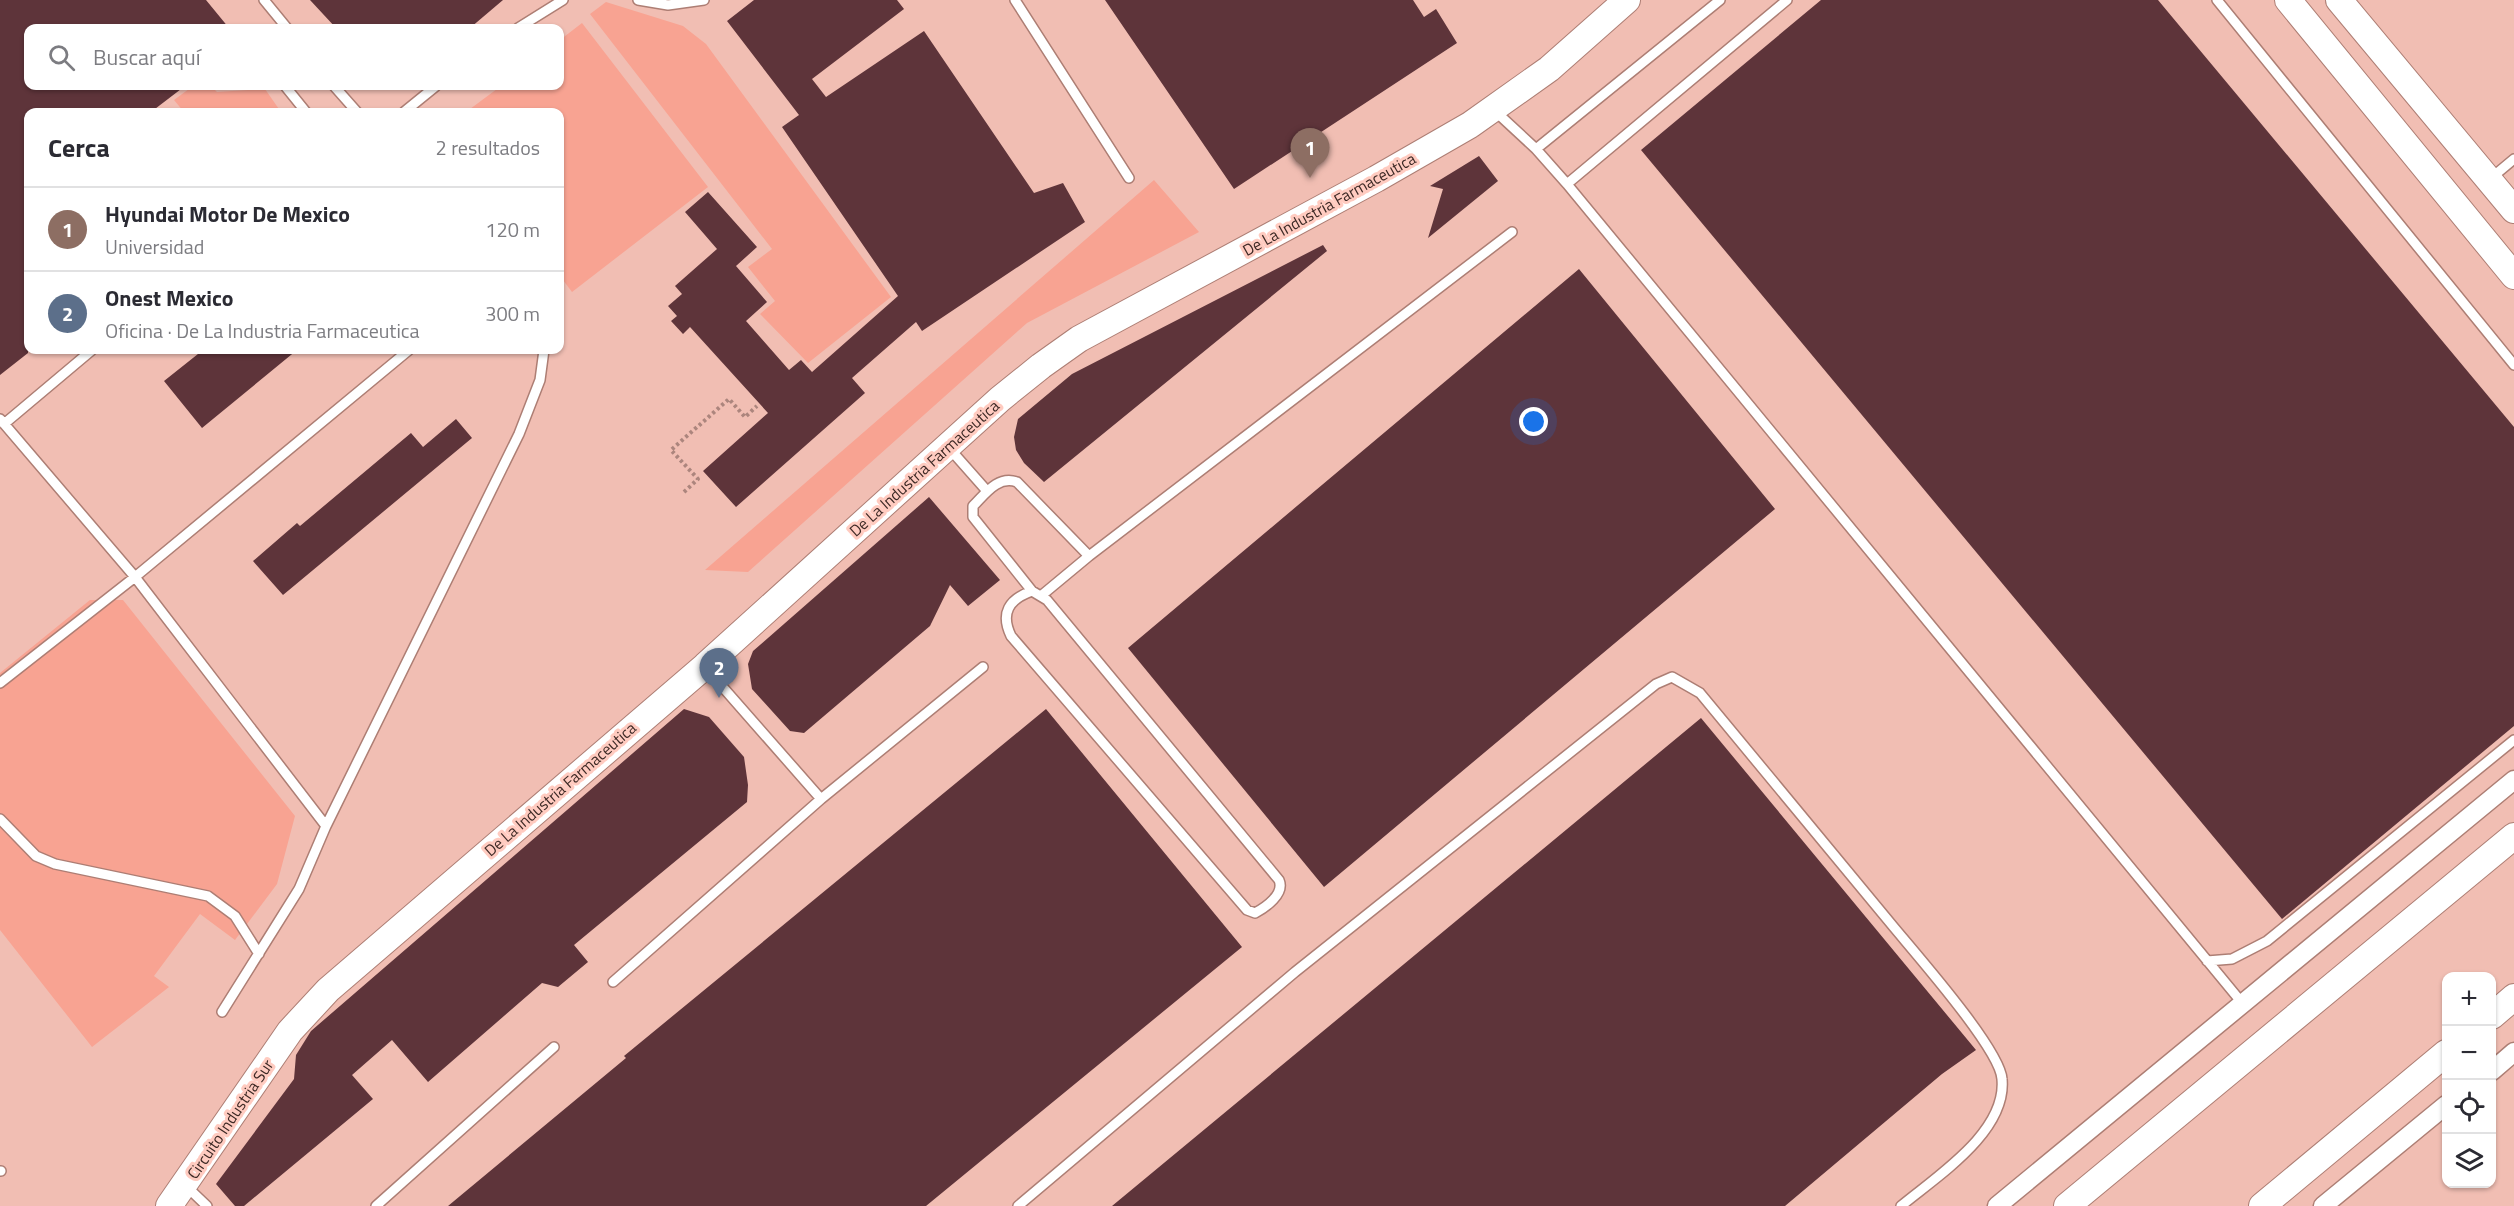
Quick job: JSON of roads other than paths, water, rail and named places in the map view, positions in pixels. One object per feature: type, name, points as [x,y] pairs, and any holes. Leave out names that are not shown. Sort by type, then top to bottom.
[{"type":"main road","name":"De La Industria Farmaceutica","points":[[290,1031],[360,960],[705,666],[1000,399],[1079,339],[1394,169],[1470,125],[1549,69],[1627,0]]},
{"type":"main road","points":[[2288,0],[2514,276]]},
{"type":"main road","points":[[2339,0],[2514,210]]},
{"type":"main road","points":[[2067,1206],[2514,836]]},
{"type":"main road","points":[[2496,1013],[2514,997]]},
{"type":"main road","name":"Circuito Industria Sur","points":[[169,1206],[290,1031]]},
{"type":"main road","points":[[2262,1206],[2442,1056]]},
{"type":"street","points":[[1997,1206],[2514,780]]},
{"type":"street","points":[[2496,1068],[2514,1052]]},
{"type":"street","points":[[2323,1206],[2442,1108]]},
{"type":"lane","points":[[264,0],[284,24]]},
{"type":"lane","points":[[524,24],[563,0]]},
{"type":"lane","points":[[638,0],[668,5],[704,0]]},
{"type":"lane","points":[[1015,0],[1129,178]]},
{"type":"lane","points":[[1536,149],[1720,0]]},
{"type":"lane","points":[[1567,184],[1787,0]]},
{"type":"lane","points":[[2217,0],[2514,365]]},
{"type":"lane","points":[[288,90],[303,108]]},
{"type":"lane","points":[[338,90],[353,108]]},
{"type":"lane","points":[[409,108],[431,90]]},
{"type":"lane","points":[[1491,108],[1536,149],[1567,184],[2242,1004]]},
{"type":"lane","points":[[2489,180],[2514,159]]},
{"type":"lane","points":[[1042,595],[1089,556],[1512,232]]},
{"type":"lane","points":[[87,354],[2,421],[135,577],[326,826]]},
{"type":"lane","points":[[0,683],[135,577],[404,354]]},
{"type":"lane","points":[[222,1012],[299,889],[326,826],[519,434],[540,380],[543,354]]},
{"type":"lane","points":[[948,447],[987,491]]},
{"type":"lane","points":[[1032,591],[1019,595],[1008,607],[1005,617],[1011,636],[1247,910],[1255,913],[1279,894],[1281,888],[1279,880],[1042,595],[1032,591],[971,513],[973,506],[987,491],[1006,479],[1017,482],[1089,556]]},
{"type":"lane","points":[[705,666],[821,799]]},
{"type":"lane","points":[[614,982],[821,799],[983,667]]},
{"type":"lane","points":[[1018,1206],[1295,972],[1656,684],[1672,677],[1700,693],[1952,998],[1999,1064],[2003,1079],[2000,1101],[1975,1143],[1901,1206]]},
{"type":"lane","points":[[2208,961],[2232,959],[2267,941],[2514,740]]},
{"type":"lane","points":[[0,819],[36,856],[56,864],[208,896],[224,905],[235,916],[260,954]]},
{"type":"lane","points":[[376,1206],[554,1047]]},
{"type":"lane","points":[[184,1185],[207,1206]]},
{"type":"place","name":"Hyundai Motor De Mexico","points":[[1310,178]]},
{"type":"place","name":"Onest Mexico","points":[[719,698]]}]
